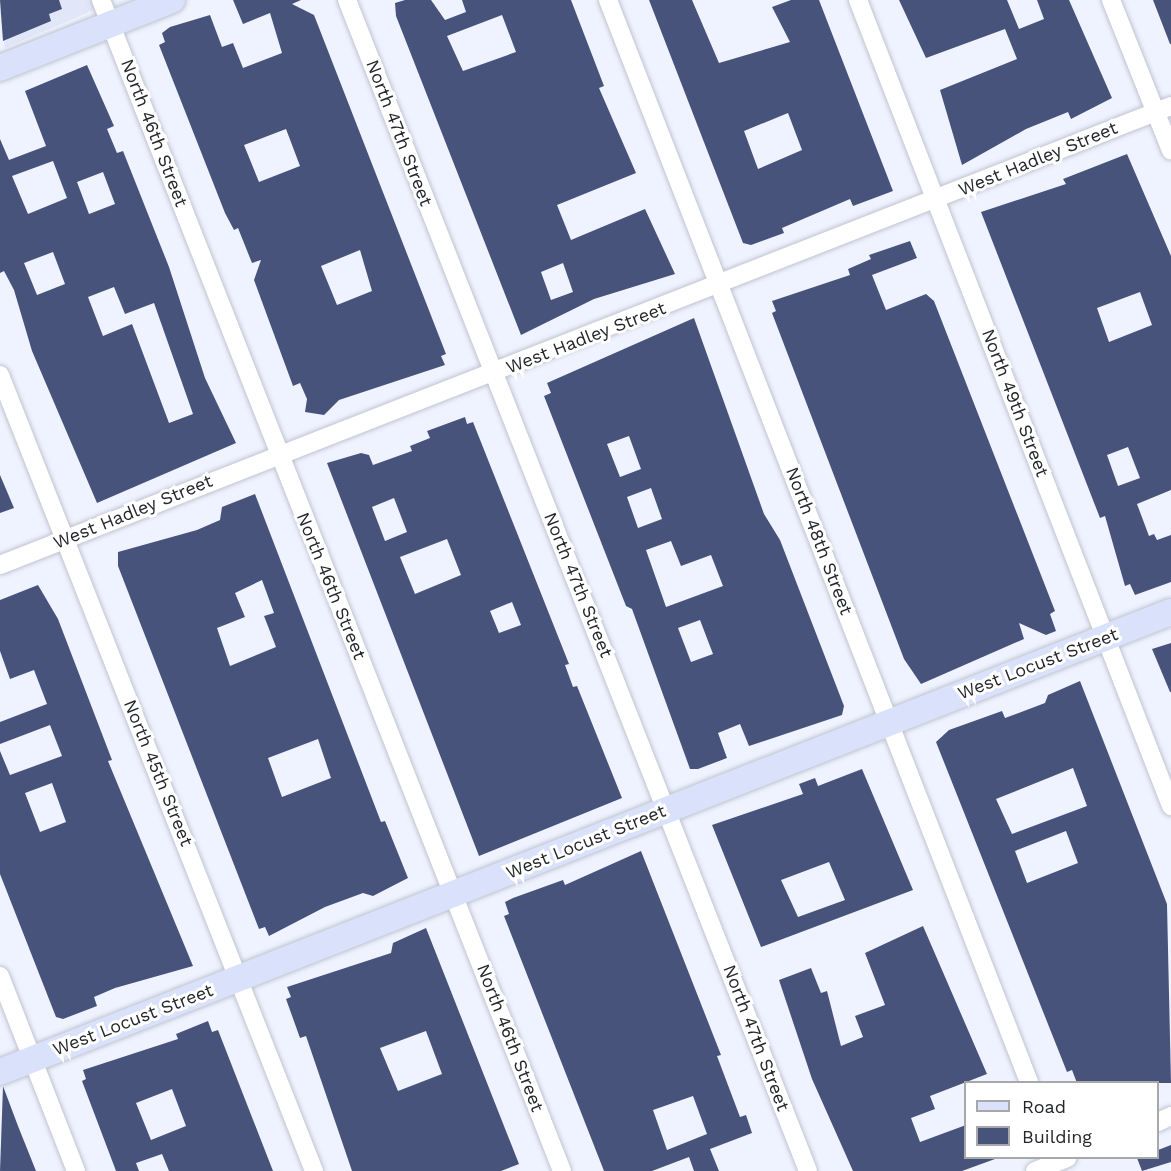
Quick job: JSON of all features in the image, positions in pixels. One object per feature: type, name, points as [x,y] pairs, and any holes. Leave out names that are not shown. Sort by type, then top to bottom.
[{"type":"street","name":"North 46th Street","points":[[101,0],[562,1171]]},
{"type":"street","points":[[0,68],[172,0]]},
{"type":"street","name":"North 47th Street","points":[[347,0],[808,1171]]},
{"type":"street","name":"North 48th Street","points":[[608,0],[891,722],[1028,1081]]},
{"type":"street","name":"North 49th Street","points":[[858,0],[1171,806]]},
{"type":"street","points":[[1111,0],[1163,109],[1171,151]]},
{"type":"street","name":"West Hadley Street","points":[[0,565],[278,454],[494,374],[936,202],[1163,109]]},
{"type":"street","name":"North 45th Street","points":[[0,375],[314,1171]]},
{"type":"street","name":"West Locust Street","points":[[0,1072],[1171,612]]},
{"type":"street","points":[[0,976],[76,1171]]},
{"type":"street","points":[[1035,1171],[1061,1162]]},
{"type":"shaded area","points":[[28,0],[93,0],[96,9],[5,48],[0,11]]},
{"type":"building","points":[[0,0],[59,0],[62,9],[49,14],[51,21],[3,41]]},
{"type":"building","points":[[233,0],[301,0],[292,4],[314,15],[446,354],[441,356],[445,365],[339,400],[324,415],[305,412],[307,399],[300,383],[293,386],[254,280],[261,260],[252,263],[238,228],[234,230],[225,213],[159,45],[165,42],[162,33],[170,27],[210,15],[222,47],[233,43],[243,68],[282,53],[270,13],[243,24]],"holes":[[[286,129],[300,166],[259,182],[244,145]],[[360,250],[372,291],[337,305],[321,266]]]},
{"type":"building","points":[[405,0],[431,0],[445,20],[466,12],[462,0],[571,0],[604,86],[599,88],[636,173],[557,205],[571,240],[645,209],[675,274],[594,299],[521,335],[396,16],[395,3]],"holes":[[[502,15],[516,52],[463,71],[447,36]],[[563,263],[573,292],[551,300],[541,272]]]},
{"type":"building","points":[[649,0],[692,0],[719,63],[790,42],[772,7],[791,0],[819,0],[893,191],[853,206],[850,199],[782,228],[784,233],[751,245],[743,243]],"holes":[[[788,113],[802,150],[758,169],[744,131]]]},
{"type":"building","points":[[899,0],[1007,0],[1019,29],[1044,19],[1037,0],[1069,0],[1112,98],[1071,119],[1068,112],[1026,129],[962,165],[940,90],[1017,59],[1005,29],[926,58]]},
{"type":"building","points":[[1153,0],[1171,0],[1171,44],[1170,44]]},
{"type":"building","points":[[87,65],[114,126],[107,129],[117,153],[123,151],[169,267],[205,378],[236,443],[97,503],[32,351],[14,290],[4,271],[0,273],[0,139],[9,160],[46,146],[25,91]],"holes":[[[53,161],[67,198],[28,214],[12,176]],[[103,172],[115,204],[89,214],[77,182]],[[53,252],[65,284],[37,295],[24,263]],[[114,287],[125,314],[154,303],[193,414],[169,423],[132,324],[103,336],[88,297]]]},
{"type":"building","points":[[1127,154],[1171,256],[1171,490],[1137,504],[1149,536],[1154,534],[1157,540],[1171,535],[1171,582],[1135,595],[1130,584],[1125,586],[1105,516],[1100,518],[981,212],[1066,184],[1063,179]],"holes":[[[1140,292],[1152,325],[1109,342],[1097,308]],[[1128,447],[1140,478],[1118,486],[1107,455]]]},
{"type":"building","points":[[910,241],[917,258],[872,275],[886,310],[926,294],[934,301],[1055,611],[1050,614],[1056,631],[1046,635],[1019,623],[1024,639],[921,684],[904,659],[772,313],[776,311],[772,301],[850,275],[848,269],[871,259],[869,255]]},
{"type":"building","points":[[694,318],[764,514],[780,540],[844,706],[842,715],[749,746],[740,724],[718,733],[727,758],[698,769],[690,769],[632,609],[626,606],[544,396],[551,393],[547,383]],"holes":[[[629,436],[641,469],[620,477],[607,444]],[[651,488],[662,519],[638,528],[627,497]],[[671,541],[681,566],[711,555],[723,586],[666,607],[646,550]],[[700,620],[713,654],[691,662],[678,628]]]},
{"type":"building","points":[[465,417],[467,424],[473,422],[569,664],[565,665],[573,687],[577,686],[622,798],[479,856],[327,463],[361,453],[369,455],[373,465],[412,451],[410,446],[430,438],[427,431]],"holes":[[[394,498],[407,532],[385,541],[372,507]],[[447,539],[461,575],[415,594],[400,557]],[[512,602],[521,625],[499,633],[490,611]]]},
{"type":"building","points":[[0,475],[14,508],[0,513]]},
{"type":"building","points":[[255,494],[381,822],[385,821],[408,878],[373,896],[363,893],[325,907],[269,936],[265,927],[259,929],[118,566],[118,552],[197,530],[220,520],[222,507]],"holes":[[[262,580],[274,613],[264,616],[276,647],[230,666],[217,628],[245,617],[235,593]],[[318,739],[331,778],[282,797],[268,758]]]},
{"type":"building","points":[[38,585],[58,619],[112,760],[108,761],[193,966],[115,988],[94,997],[97,1006],[63,1019],[56,1017],[0,874],[0,751],[10,775],[62,756],[50,725],[0,744],[0,722],[47,704],[34,670],[10,679],[0,651],[0,600]],"holes":[[[52,783],[66,822],[40,832],[25,793]]]},
{"type":"building","points":[[1171,643],[1171,692],[1170,692],[1152,649]]},
{"type":"building","points":[[1080,681],[1167,904],[1171,1083],[1076,1081],[1072,1070],[1067,1072],[936,742],[949,730],[1002,711],[1005,718],[1045,703],[1048,695]],"holes":[[[1073,768],[1087,806],[1012,834],[996,799]],[[1066,831],[1078,863],[1027,883],[1015,851]]]},
{"type":"building","points":[[862,769],[913,890],[761,947],[712,825],[803,794],[799,784],[815,778],[818,786]],"holes":[[[829,862],[845,900],[798,917],[781,880]]]},
{"type":"building","points":[[641,851],[721,1055],[717,1056],[740,1117],[746,1115],[752,1133],[710,1149],[719,1171],[694,1171],[689,1157],[652,1171],[604,1171],[504,916],[509,914],[505,902],[563,880],[565,885]],"holes":[[[693,1096],[707,1134],[667,1150],[653,1110]]]},
{"type":"building","points":[[923,926],[987,1074],[930,1096],[935,1109],[911,1118],[920,1142],[964,1126],[964,1159],[995,1159],[962,1171],[853,1171],[812,1079],[779,980],[811,968],[821,993],[827,991],[841,1046],[863,1037],[855,1016],[885,1005],[865,953]]},
{"type":"building","points":[[426,928],[519,1164],[501,1171],[352,1171],[306,1036],[300,1038],[286,999],[291,997],[287,987],[391,953],[393,943]],"holes":[[[426,1031],[442,1074],[398,1091],[380,1048]]]},
{"type":"building","points":[[208,1021],[212,1032],[218,1030],[273,1171],[169,1171],[162,1154],[136,1163],[139,1171],[116,1171],[82,1081],[86,1079],[83,1070],[178,1039],[176,1034]],"holes":[[[172,1089],[186,1126],[151,1140],[136,1103]]]},
{"type":"building","points":[[3,1086],[18,1126],[36,1171],[0,1171]]},
{"type":"building","points":[[1171,1145],[1171,1162],[1142,1171],[1137,1159],[1159,1159],[1159,1150]]}]
